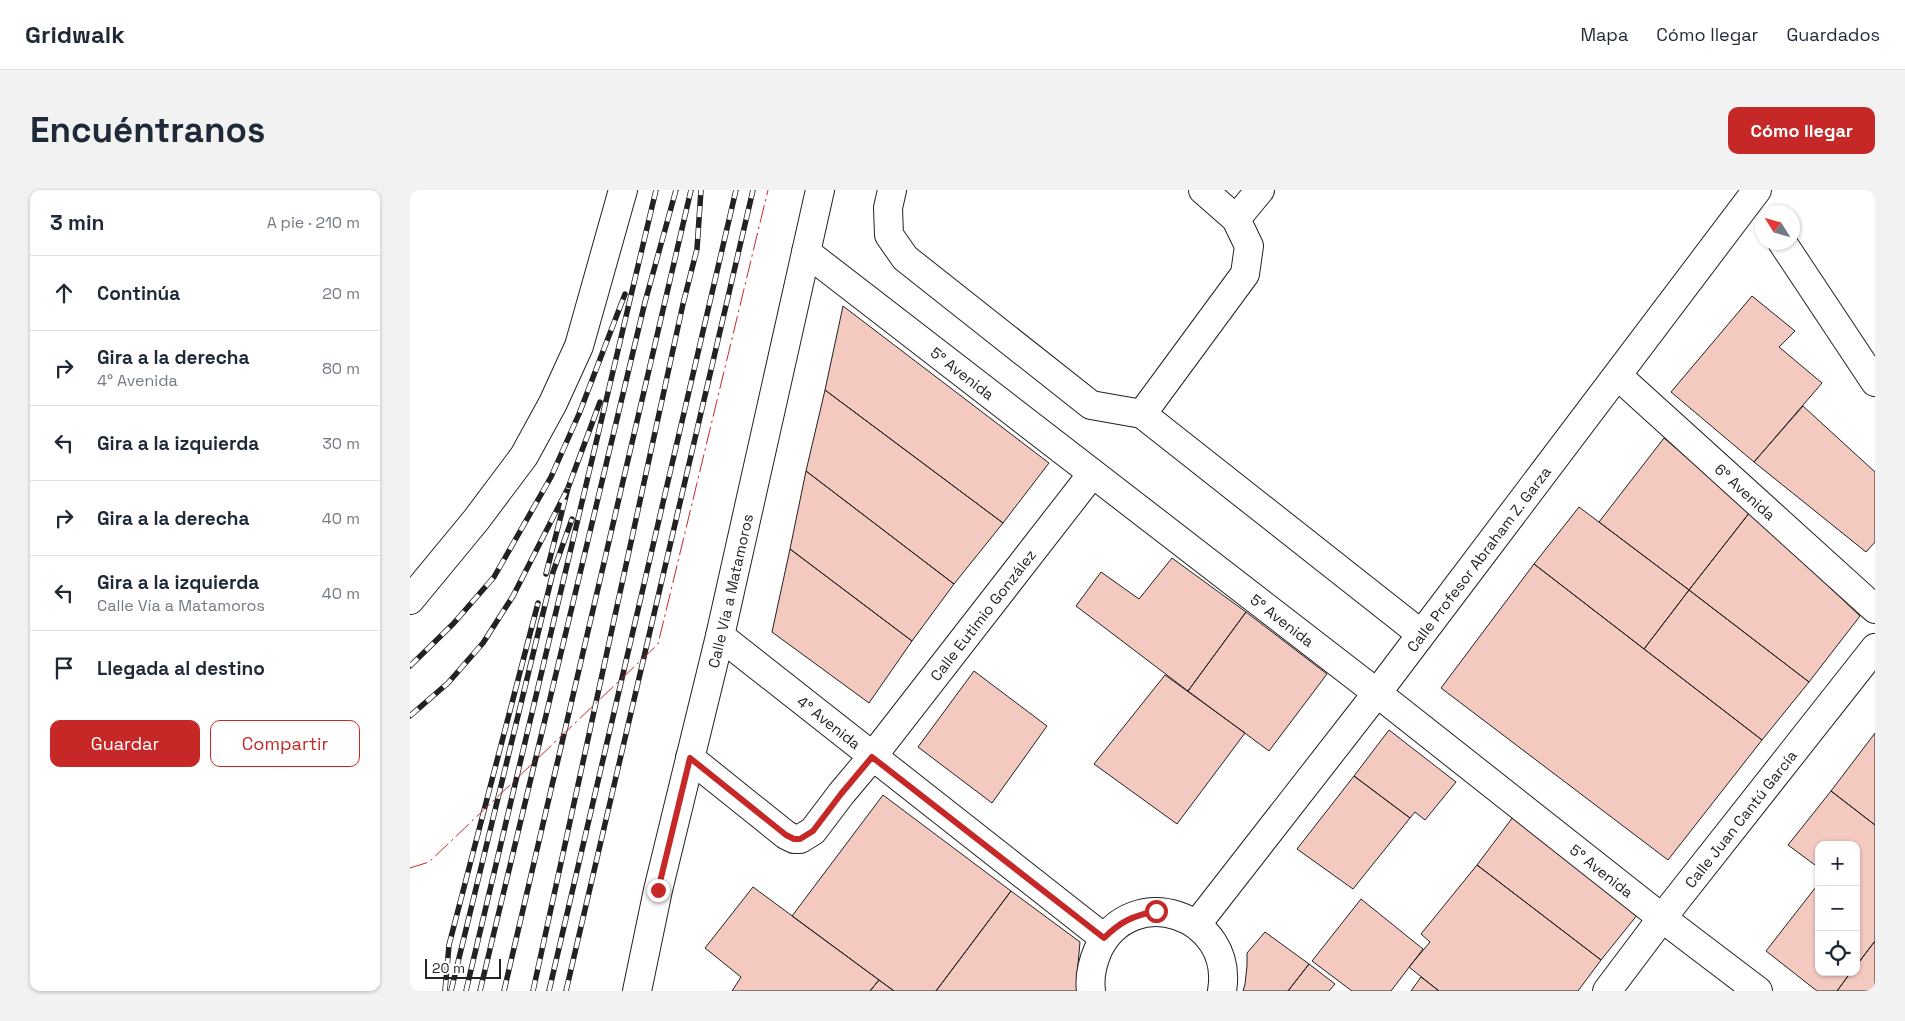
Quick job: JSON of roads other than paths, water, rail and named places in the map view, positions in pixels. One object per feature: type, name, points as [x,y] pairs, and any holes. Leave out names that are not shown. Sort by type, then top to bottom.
[{"type":"street","points":[[410,600],[476,520],[524,456],[553,404],[579,346],[623,190]]},
{"type":"street","name":"Calle Vía a Matamoros","points":[[637,991],[658,890],[720,636],[820,190]]},
{"type":"street","points":[[892,190],[888,208],[890,235],[905,258],[1091,405],[1142,414],[1421,634]]},
{"type":"street","points":[[1142,414],[1245,274],[1249,246],[1236,219],[1203,190]]},
{"type":"street","points":[[1236,219],[1260,190]]},
{"type":"street","name":"Calle Profesor Abraham Z. Garza","points":[[1197,924],[1755,198]]},
{"type":"street","points":[[1787,250],[1875,382]]},
{"type":"street","name":"5° Avenida","points":[[806,252],[1377,692],[1662,918],[1758,991]]},
{"type":"street","name":"6° Avenida","points":[[1618,376],[1875,608]]},
{"type":"street","name":"Calle Eutimio González","points":[[690,758],[786,835],[794,839],[800,839],[813,831],[1092,474]]},
{"type":"street","name":"4° Avenida","points":[[720,636],[1104,938]]},
{"type":"street","name":"Calle Juan Cantú García","points":[[1607,991],[1662,918],[1875,648]]},
{"type":"street","points":[[1091,991],[1091,965],[1104,938],[1116,926],[1135,916],[1156,911],[1178,915],[1197,924],[1212,939],[1221,958],[1224,979],[1222,991]]},
{"type":"railway","points":[[466,991],[656,190]]},
{"type":"railway","points":[[480,991],[645,302],[676,190]]},
{"type":"railway","points":[[504,991],[691,190]]},
{"type":"railway","points":[[533,991],[683,304],[697,249],[701,190]]},
{"type":"railway","points":[[549,991],[736,190]]},
{"type":"railway","points":[[566,991],[753,190]]},
{"type":"railway","points":[[410,666],[453,624],[494,577],[551,477],[579,414],[625,294]]},
{"type":"railway","points":[[410,716],[448,683],[483,643],[513,596],[568,488],[600,402]]},
{"type":"railway","points":[[546,574],[568,488]]},
{"type":"railway","points":[[451,991],[553,572],[572,519]]},
{"type":"railway","points":[[445,991],[449,945],[538,603]]}]
